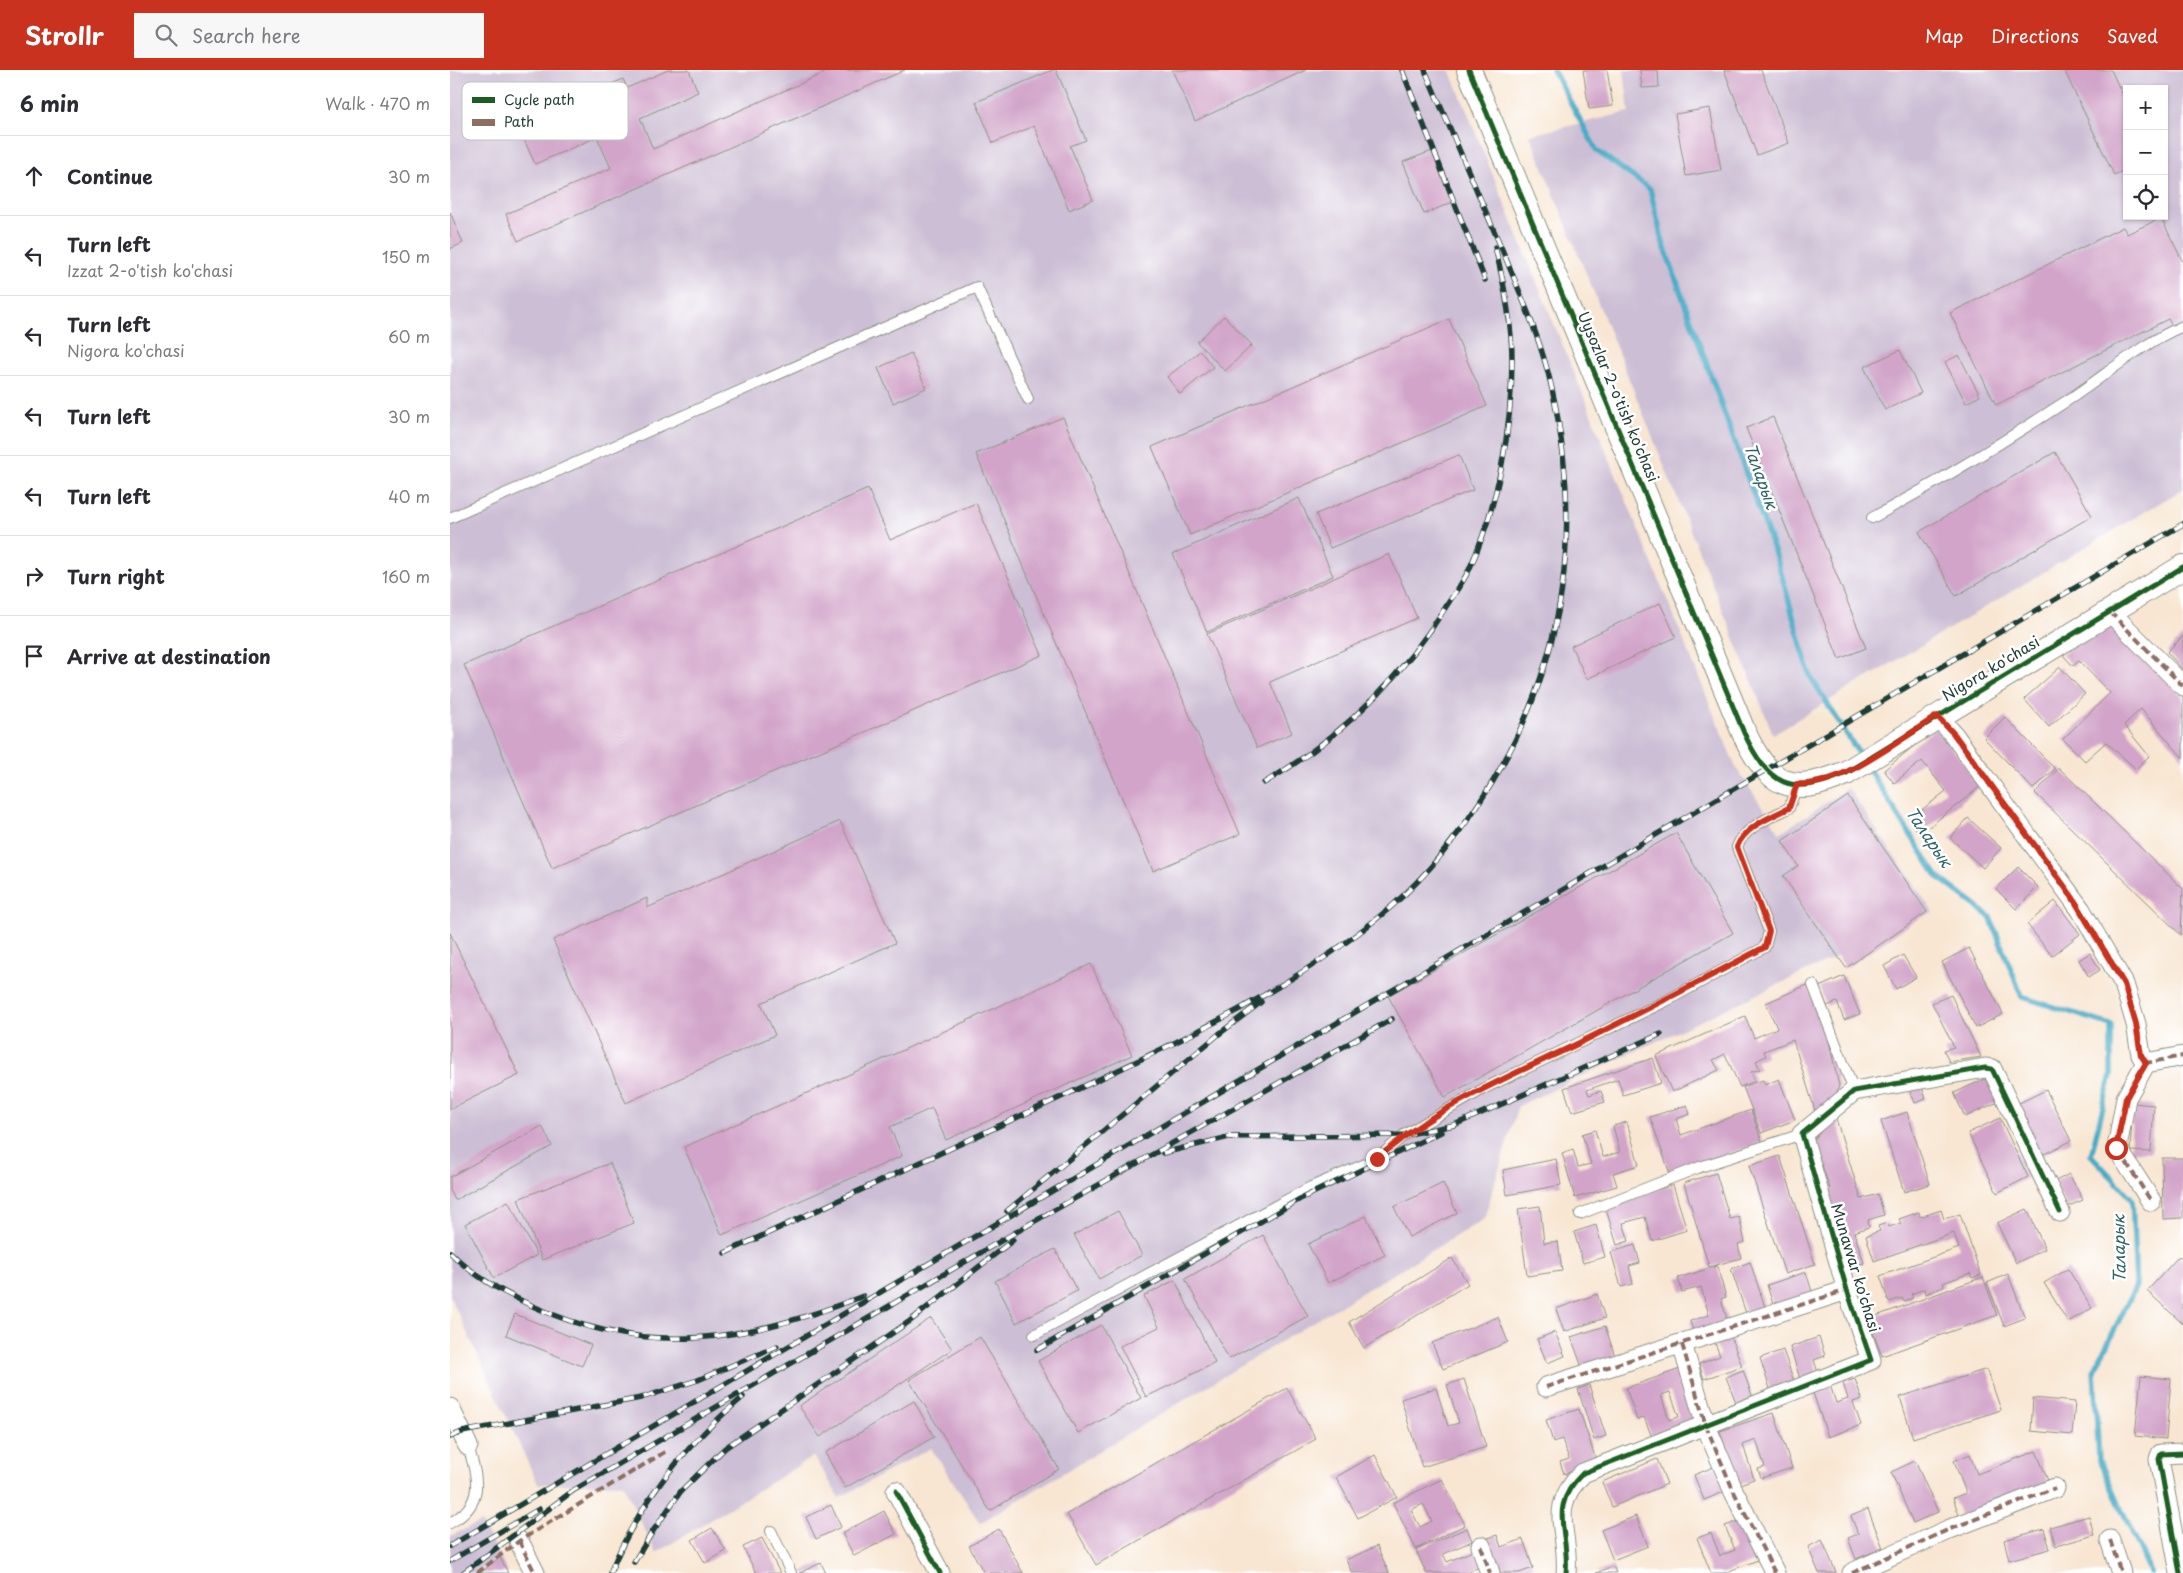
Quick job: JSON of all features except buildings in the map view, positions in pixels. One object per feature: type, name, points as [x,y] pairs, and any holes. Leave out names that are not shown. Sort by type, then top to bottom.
[{"type":"street","name":"Uysozlar 2-o'tish ko'chasi","points":[[1469,70],[1744,733]]},
{"type":"street","name":"Nigora ko'chasi","points":[[1744,733],[1766,770],[1782,782],[1816,784],[1846,773],[2183,567]]},
{"type":"street","points":[[2110,612],[2183,686]]},
{"type":"street","points":[[1937,716],[1954,734],[2080,910],[2124,984],[2136,1024],[2141,1055],[2146,1063]]},
{"type":"street","points":[[2151,1201],[2116,1148],[2126,1098],[2146,1063],[2183,1056]]},
{"type":"street","points":[[1802,1134],[1854,1091],[1986,1068],[1992,1069],[2060,1212]]},
{"type":"street","name":"Munavvar ko'chasi","points":[[1566,1573],[1562,1504],[1566,1492],[1583,1473],[1871,1360],[1848,1290],[1802,1134]]},
{"type":"street","name":"Munavvar ko'chasi","points":[[1546,1387],[1848,1290]]},
{"type":"street","points":[[1682,1344],[1706,1426],[1734,1492],[1775,1573]]},
{"type":"street","points":[[450,1408],[468,1446]]},
{"type":"street","points":[[2180,1573],[2159,1459],[2161,1454],[2183,1453]]},
{"type":"street","points":[[1852,1573],[1950,1529],[2056,1488]]},
{"type":"street","points":[[896,1492],[940,1573]]},
{"type":"street","points":[[2110,1540],[2121,1573]]},
{"type":"street","points":[[519,1541],[534,1572]]},
{"type":"street","points":[[1481,1546],[1490,1573]]},
{"type":"lane","points":[[450,518],[977,287],[1028,399]]},
{"type":"lane","points":[[1872,518],[1943,479],[2066,402],[2161,336],[2183,326]]},
{"type":"lane","points":[[1034,1335],[1311,1187],[1377,1159],[1404,1135],[1485,1088],[1664,1002],[1765,947],[1769,931],[1737,847],[1744,835],[1765,820],[1789,808],[1797,784]]},
{"type":"lane","points":[[1813,984],[1854,1091]]},
{"type":"lane","points":[[1580,1214],[1700,1167],[1802,1134]]},
{"type":"lane","points":[[450,1523],[466,1514],[474,1500],[474,1466],[468,1446]]},
{"type":"lane","points":[[771,1531],[791,1573]]},
{"type":"shaded area","points":[[450,70],[1450,70],[1736,768],[1780,833],[1848,788],[1933,912],[1518,1106],[1484,1219],[980,1523],[931,1448],[839,1498],[814,1456],[656,1553],[623,1484],[538,1484],[450,1296]]},
{"type":"shaded area","points":[[1624,70],[2183,70],[2183,489],[1773,734],[1530,135],[1629,112]]},
{"type":"shaded area","points":[[481,1522],[500,1557],[476,1573],[450,1573],[450,1536]]},
{"type":"waterway","name":"Таларык","points":[[1553,70],[1597,151],[1650,189],[1663,243],[1777,559],[1810,676],[1861,757]]},
{"type":"waterway","name":"Таларык","points":[[1866,765],[1937,876],[1990,917],[2022,997],[2111,1025],[2111,1075],[2091,1155],[2132,1199],[2136,1286],[2094,1371],[2099,1460],[2151,1573]]},
{"type":"railway","points":[[1402,70],[1485,280]]},
{"type":"railway","points":[[725,1253],[1134,1063],[1225,1017],[1312,966],[1353,937],[1407,893],[1434,864],[1492,783],[1517,736],[1537,689],[1552,641],[1561,592],[1566,542],[1566,492],[1561,441],[1552,389],[1536,334],[1523,299],[1425,70]]},
{"type":"railway","points":[[1264,783],[1292,766],[1343,727],[1389,682],[1429,632],[1469,570],[1488,520],[1495,494],[1506,440],[1509,413],[1512,359],[1511,331],[1495,247]]},
{"type":"railway","points":[[450,1546],[2183,524]]},
{"type":"railway","points":[[1007,1211],[1219,1034],[1261,1002]]},
{"type":"railway","points":[[463,1573],[574,1490],[1040,1218],[1392,1019]]},
{"type":"railway","points":[[1163,1153],[1229,1137],[1404,1135],[1454,1125],[1661,1034]]},
{"type":"railway","points":[[1037,1350],[1300,1199],[1441,1132]]},
{"type":"railway","points":[[634,1562],[681,1491],[725,1448],[910,1321],[1013,1240]]},
{"type":"railway","points":[[450,1252],[490,1284],[535,1307],[577,1323],[619,1333],[659,1338],[700,1338],[740,1333],[781,1324],[863,1296]]},
{"type":"railway","points":[[450,1437],[462,1432],[641,1398],[698,1380],[777,1346]]},
{"type":"railway","points":[[610,1573],[635,1522],[666,1476],[702,1435],[743,1397]]},
{"type":"railway","points":[[450,1561],[539,1509]]},
{"type":"marked path","points":[[2110,612],[2183,686]]},
{"type":"marked path","points":[[1937,716],[1954,735],[2081,910],[2124,984],[2136,1024],[2141,1055],[2146,1063],[2183,1056]]},
{"type":"marked path","points":[[2146,1063],[2126,1098],[2117,1148],[2151,1201]]},
{"type":"marked path","points":[[1546,1387],[1847,1290]]},
{"type":"marked path","points":[[1682,1344],[1706,1426],[1734,1492],[1775,1573]]},
{"type":"marked path","points":[[477,1573],[519,1541],[668,1450]]},
{"type":"marked path","points":[[1852,1573],[1950,1529],[2055,1488]]},
{"type":"marked path","points":[[2110,1540],[2121,1573]]},
{"type":"marked path","points":[[519,1541],[535,1573]]},
{"type":"marked path","points":[[1481,1546],[1490,1573]]},
{"type":"cycle path","points":[[1469,70],[1744,733],[1753,751],[1773,775],[1784,782],[1796,785],[1827,780],[1846,773],[2183,567]]},
{"type":"cycle path","points":[[1566,1573],[1562,1509],[1565,1498],[1583,1473],[1871,1360],[1847,1290],[1802,1134],[1854,1091],[1985,1068],[1992,1069],[2060,1212]]},
{"type":"cycle path","points":[[2180,1573],[2159,1459],[2161,1454],[2183,1453]]},
{"type":"cycle path","points":[[896,1491],[940,1573]]},
{"type":"route","points":[[1377,1159],[1404,1135],[1485,1088],[1664,1002],[1765,947],[1769,931],[1737,847],[1739,841],[1744,835],[1765,820],[1789,808],[1797,784],[1816,784],[1846,773],[1937,716],[1954,734],[2073,898],[2124,984],[2136,1024],[2141,1055],[2146,1063],[2126,1098],[2116,1148]]}]
